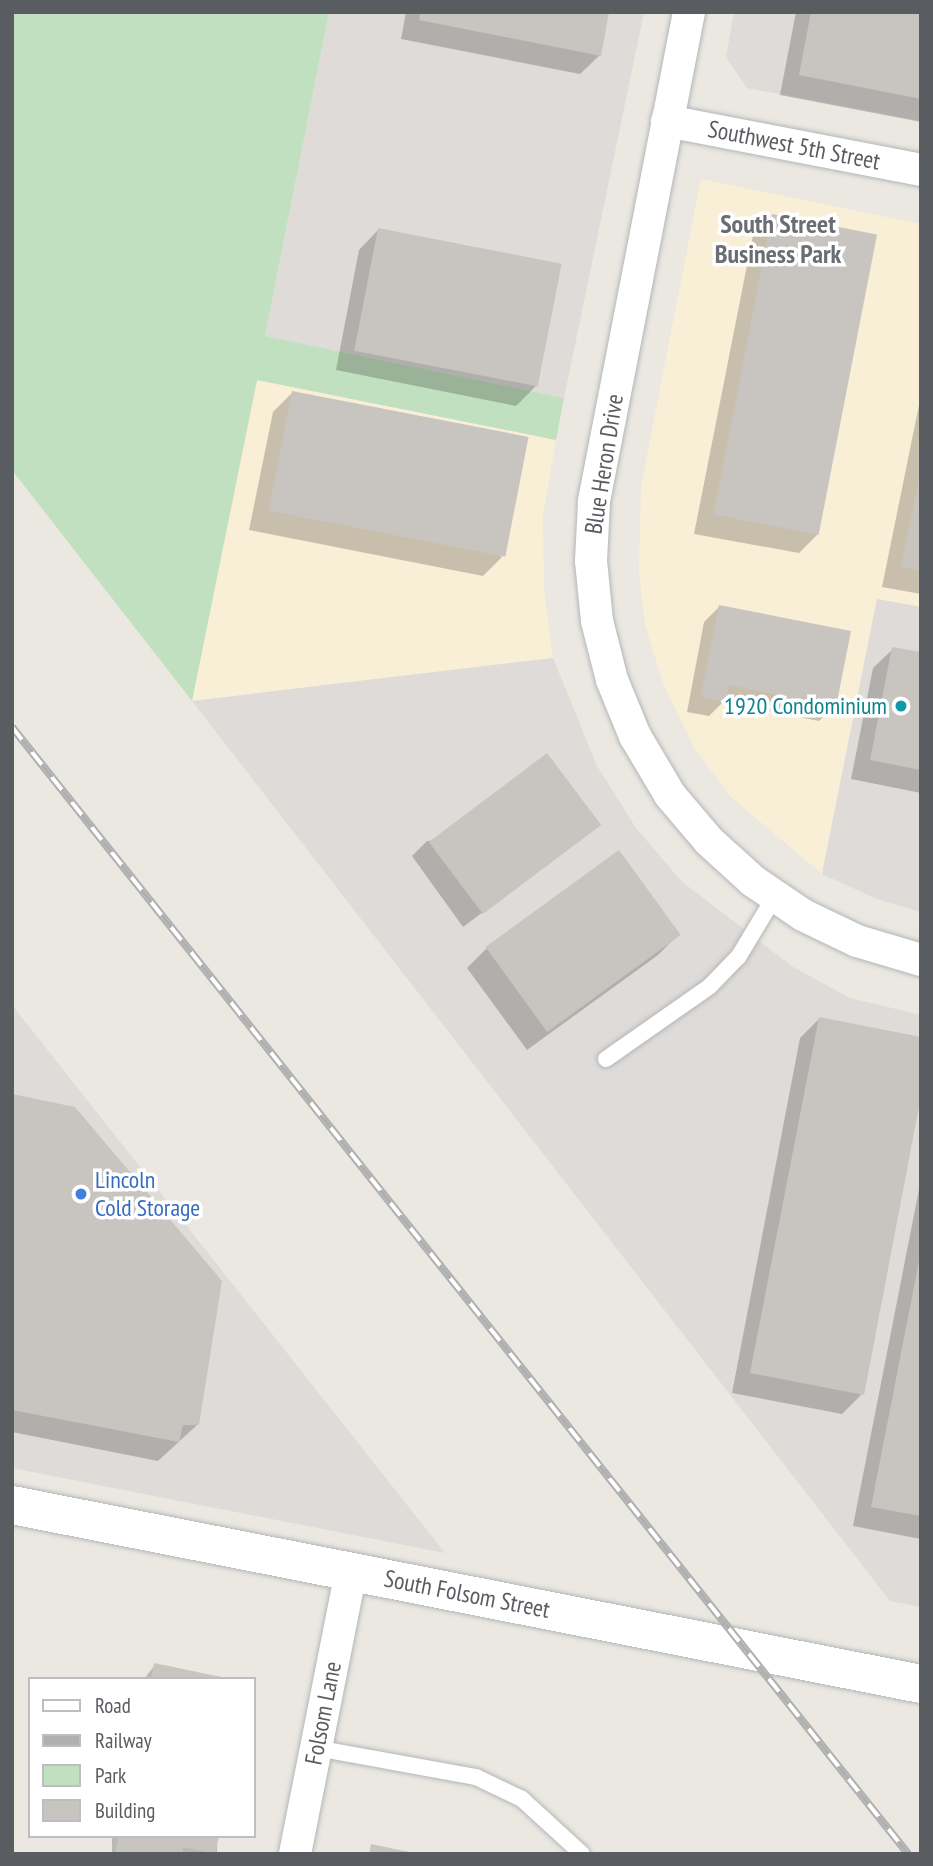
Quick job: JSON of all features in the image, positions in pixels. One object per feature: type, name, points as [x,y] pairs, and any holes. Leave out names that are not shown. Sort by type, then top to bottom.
[{"type":"street","name":"Blue Heron Drive","points":[[689,12],[594,502],[591,561],[597,621],[612,680],[635,736],[670,795],[709,841],[775,896],[857,941],[921,960]]},
{"type":"street","name":"Southwest 5th Street","points":[[667,121],[921,170]]},
{"type":"street","name":"South Folsom Street","points":[[12,1505],[921,1684]]},
{"type":"street","name":"Folsom Lane","points":[[295,1854],[351,1571]]},
{"type":"lane","points":[[606,1059],[709,987],[739,956],[775,896]]},
{"type":"lane","points":[[316,1748],[476,1777],[522,1799],[582,1854]]},
{"type":"shaded area","points":[[329,12],[644,12],[564,398],[265,336]]},
{"type":"shaded area","points":[[734,12],[921,12],[921,121],[747,88],[726,57]]},
{"type":"shaded area","points":[[701,179],[921,224],[921,607],[877,599],[822,874],[731,797],[695,749],[664,686],[645,625],[639,573],[641,486]]},
{"type":"shaded area","points":[[257,380],[556,440],[543,515],[544,590],[553,658],[192,701]]},
{"type":"shaded area","points":[[877,599],[921,607],[921,912],[877,899],[822,874]]},
{"type":"shaded area","points":[[553,658],[597,766],[636,828],[681,881],[793,967],[850,998],[921,1015],[921,1607],[890,1601],[192,701]]},
{"type":"shaded area","points":[[12,1005],[445,1553],[12,1468]]},
{"type":"green space","points":[[12,12],[329,12],[265,336],[564,398],[556,440],[257,380],[192,701],[12,470]]},
{"type":"building","points":[[421,12],[609,12],[601,56],[419,20]]},
{"type":"building","points":[[811,12],[921,12],[921,99],[799,75]]},
{"type":"building","points":[[772,214],[877,234],[819,535],[714,514]]},
{"type":"building","points":[[378,228],[562,264],[538,386],[354,351]]},
{"type":"building","points":[[292,391],[529,437],[505,557],[269,511]]},
{"type":"building","points":[[921,474],[921,571],[901,567]]},
{"type":"building","points":[[719,605],[851,631],[836,707],[729,685],[726,702],[701,697]]},
{"type":"building","name":"1920 Condominium","points":[[892,647],[921,652],[921,770],[870,760]]},
{"type":"building","points":[[547,753],[601,825],[483,914],[429,842]]},
{"type":"building","points":[[619,850],[681,935],[547,1032],[486,947]]},
{"type":"building","points":[[819,1017],[921,1037],[921,1096],[864,1395],[750,1373]]},
{"type":"building","name":"Lincoln Cold Storage","points":[[12,1094],[75,1107],[222,1281],[199,1425],[183,1425],[179,1442],[12,1410]]},
{"type":"building","points":[[921,1261],[921,1516],[871,1507]]},
{"type":"building","points":[[154,1663],[221,1677],[151,1677]]},
{"type":"building","points":[[119,1838],[219,1838],[215,1854],[183,1847],[182,1854],[115,1854]]},
{"type":"building","points":[[371,1844],[414,1853],[414,1854],[369,1854]]},
{"type":"railway","points":[[12,727],[908,1854]]},
{"type":"place","name":"1920 Condominium","points":[[901,706]]},
{"type":"place","name":"Lincoln Cold Storage","points":[[81,1194]]},
{"type":"district","name":"South Street Business Park","points":[[778,239]]}]
